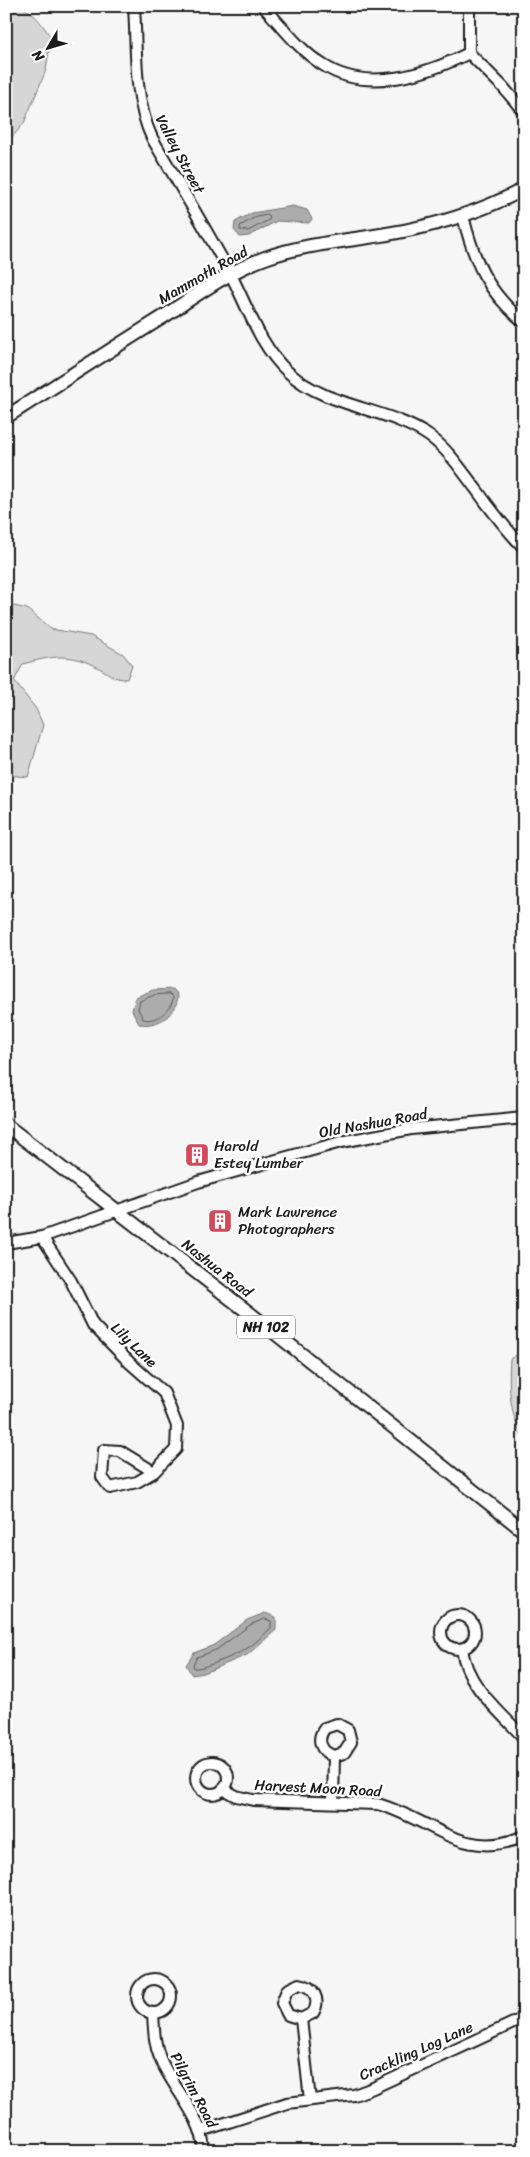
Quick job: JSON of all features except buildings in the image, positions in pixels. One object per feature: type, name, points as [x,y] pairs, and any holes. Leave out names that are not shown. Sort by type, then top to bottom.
[{"type":"main road","name":"Mammoth Road","points":[[6,417],[246,266],[281,253],[413,230],[463,216],[524,189]]},
{"type":"main road","name":"Nashua Road","points":[[6,1125],[117,1210],[524,1531]]},
{"type":"street","name":"Valley Street","points":[[134,6],[139,96],[144,122],[231,275],[263,339],[278,361],[288,372],[311,388],[403,421],[430,437],[452,458],[504,527],[524,548]]},
{"type":"street","points":[[263,6],[322,64],[340,73],[354,77],[379,79],[411,75],[443,65],[469,52]]},
{"type":"street","points":[[469,6],[469,52],[524,112]]},
{"type":"street","points":[[463,216],[470,246],[481,271],[497,295],[524,322]]},
{"type":"street","name":"Old Nashua Road","points":[[6,1243],[42,1237],[224,1174],[341,1142],[411,1130],[524,1118]]},
{"type":"street","name":"Lily Lane","points":[[42,1237],[70,1280],[93,1325],[130,1363],[164,1393],[177,1426],[176,1449],[154,1472],[137,1482],[110,1488],[102,1478],[104,1450],[120,1451],[154,1472]]},
{"type":"street","points":[[462,1649],[464,1665],[473,1682],[524,1738]]},
{"type":"street","points":[[334,1756],[334,1802]]},
{"type":"street","name":"Harvest Moon Road","points":[[223,1789],[236,1796],[253,1800],[367,1803],[386,1806],[448,1837],[470,1844],[494,1844],[524,1836]]},
{"type":"street","name":"Pilgrim Road","points":[[153,2013],[155,2040],[160,2059],[202,2131],[204,2151]]},
{"type":"street","name":"Crackling Log Lane","points":[[202,2131],[280,2105],[354,2095],[524,2018]]},
{"type":"street","points":[[301,2019],[310,2100]]},
{"type":"shaded area","points":[[6,6],[22,8],[33,14],[51,37],[46,70],[24,123],[14,135],[6,138]]},
{"type":"shaded area","points":[[6,604],[27,609],[51,629],[91,636],[123,654],[132,665],[127,679],[122,679],[79,659],[61,657],[23,664],[14,681],[36,709],[43,725],[28,777],[6,775]]},
{"type":"shaded area","points":[[521,1352],[524,1353],[524,1442],[513,1412],[509,1381],[510,1359]]},
{"type":"water","points":[[293,206],[307,210],[312,219],[309,223],[277,221],[249,236],[240,237],[234,230],[235,222],[252,213]]},
{"type":"water","points":[[173,989],[178,995],[177,1002],[170,1014],[153,1024],[139,1024],[132,1010],[136,997],[153,990]]},
{"type":"water","points":[[265,1613],[276,1617],[276,1630],[247,1655],[204,1673],[192,1675],[186,1665],[194,1653],[214,1645],[247,1620]]},
{"type":"place","name":"Harold Estey Lumber","points":[[197,1155]]},
{"type":"place","name":"Mark Lawrence Photographers","points":[[220,1221]]}]
